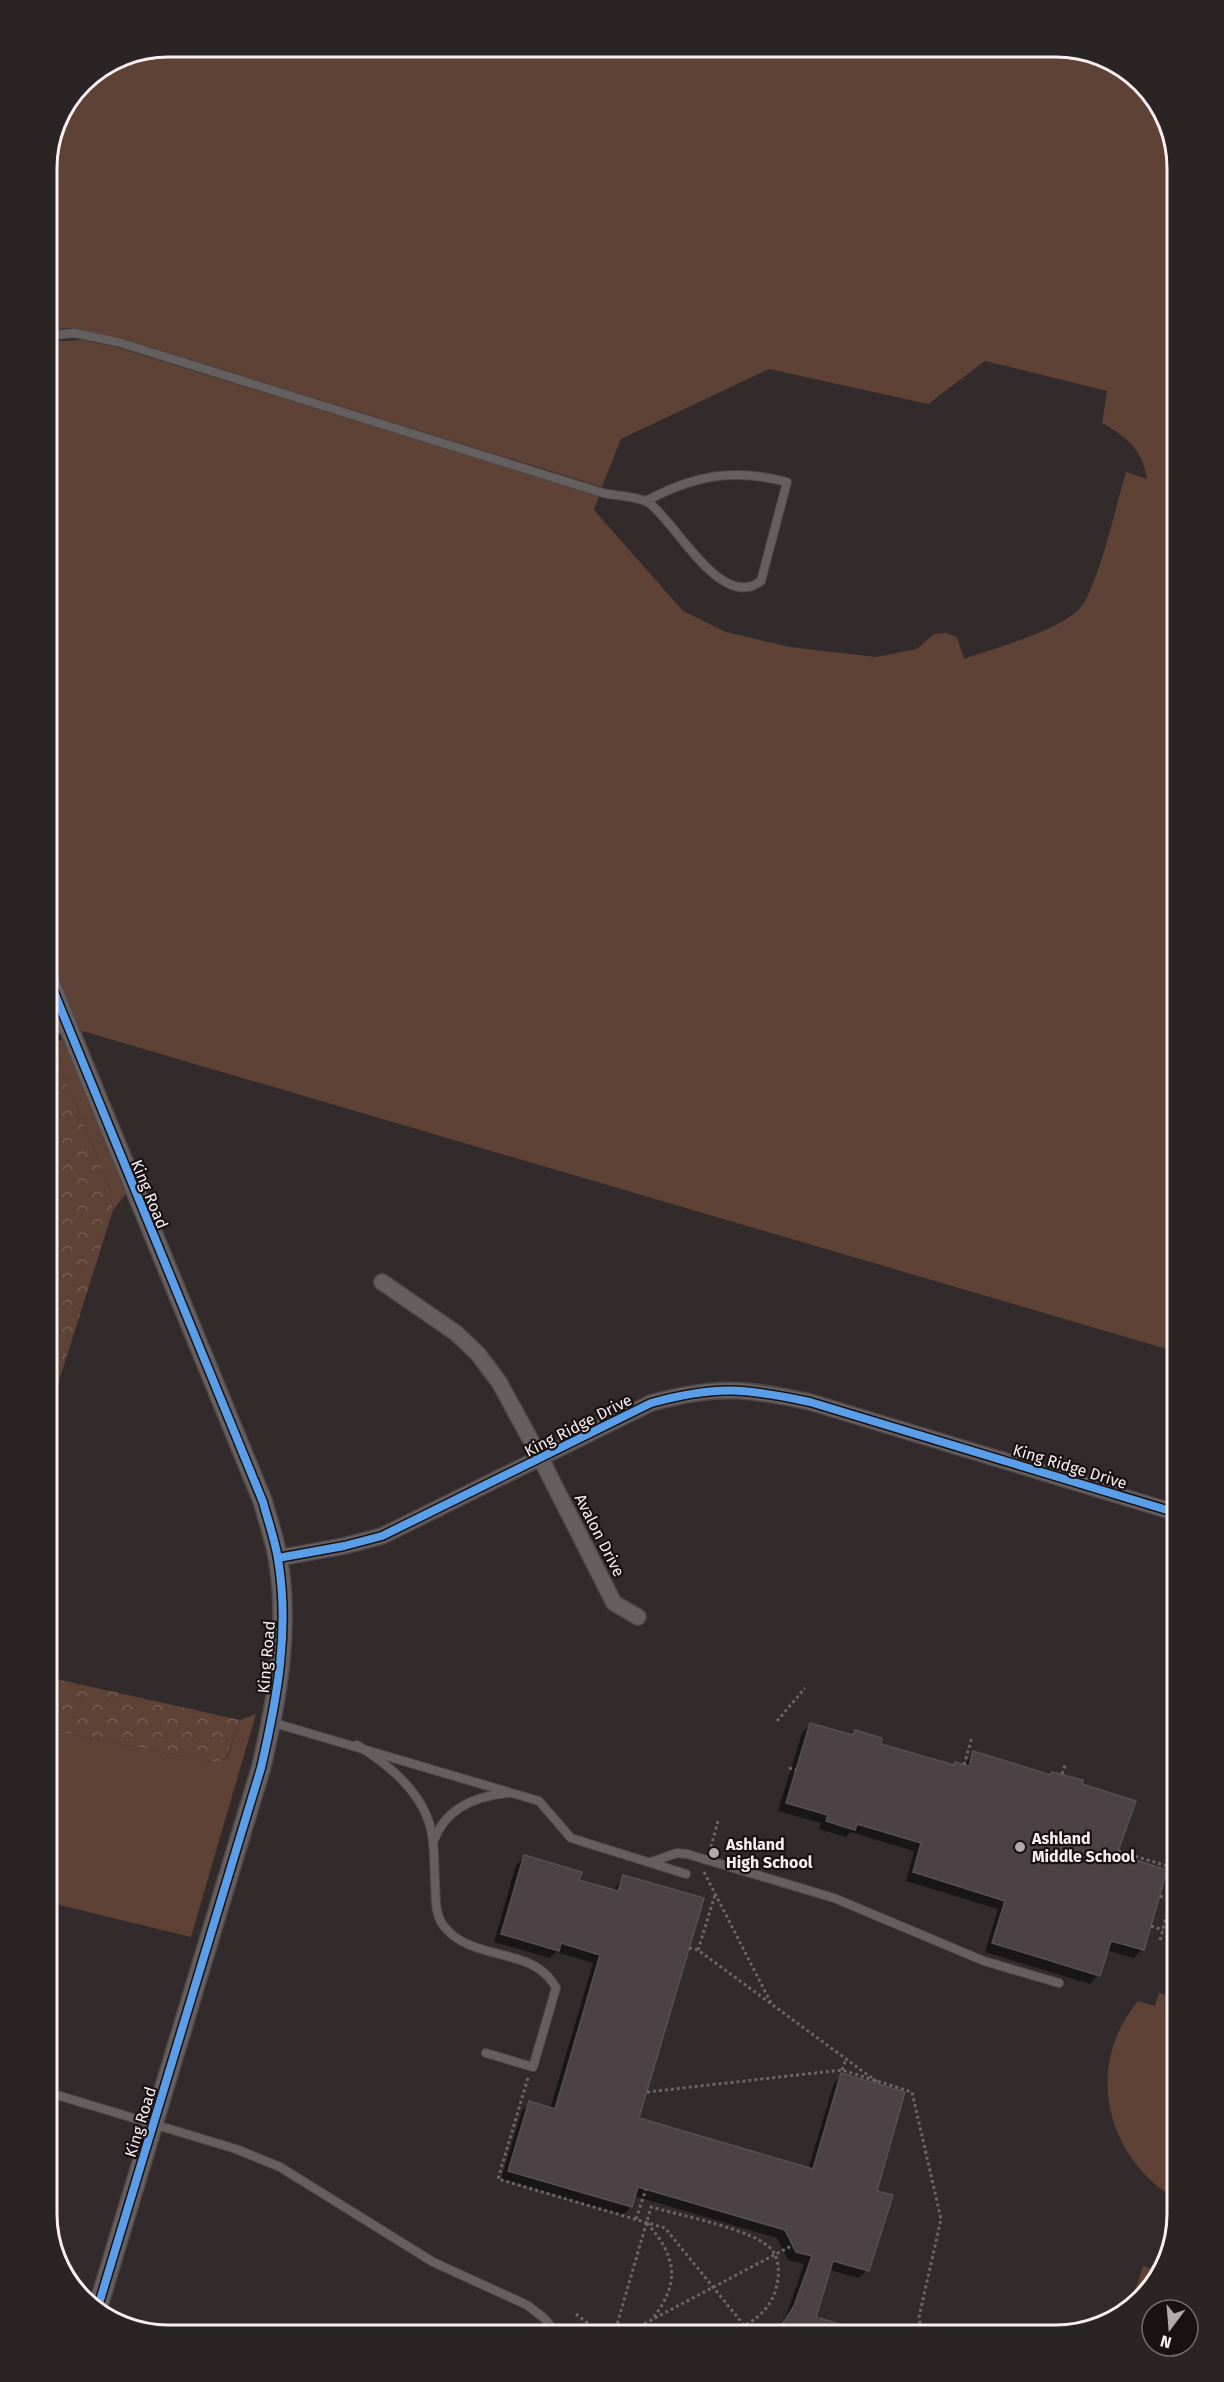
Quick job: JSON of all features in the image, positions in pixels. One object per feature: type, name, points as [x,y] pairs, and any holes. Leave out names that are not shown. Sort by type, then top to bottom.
[{"type":"street","name":"King Road","points":[[57,1001],[263,1502],[278,1558],[282,1591],[282,1652],[272,1722],[261,1768],[100,2302]]},
{"type":"street","name":"Avalon Drive","points":[[382,1282],[456,1333],[478,1354],[499,1382],[541,1459],[614,1604],[638,1617]]},
{"type":"street","name":"King Ridge Drive","points":[[278,1558],[344,1546],[382,1536],[651,1403],[691,1392],[722,1389],[754,1390],[810,1402],[1167,1510]]},
{"type":"lane","points":[[57,335],[74,333],[118,342],[603,493],[646,501],[665,516],[684,544],[719,577],[737,588],[752,588],[761,581],[787,482],[747,474],[720,475],[694,479],[646,501]]},
{"type":"lane","points":[[57,1027],[66,1025]]},
{"type":"lane","points":[[272,1722],[357,1745],[538,1801],[571,1838],[686,1874]]},
{"type":"lane","points":[[357,1745],[380,1759],[414,1796],[425,1813],[431,1830],[436,1911],[447,1930],[463,1943],[531,1964],[547,1975],[556,1988],[533,2067],[486,2053]]},
{"type":"lane","points":[[432,1844],[438,1830],[462,1806],[493,1794],[513,1793]]},
{"type":"lane","points":[[651,1862],[677,1853],[687,1854],[834,1898],[984,1961],[1059,1983]]},
{"type":"lane","points":[[57,2095],[257,2156],[280,2167],[433,2262],[527,2305],[550,2325]]},
{"type":"path","points":[[777,1720],[805,1688]]},
{"type":"path","points":[[964,1765],[972,1737]]},
{"type":"path","points":[[1062,1774],[1065,1765]]},
{"type":"path","points":[[789,1768],[796,1770]]},
{"type":"path","points":[[711,1847],[718,1821]]},
{"type":"path","points":[[1118,1851],[1167,1866]]},
{"type":"path","points":[[703,1871],[771,2004]]},
{"type":"path","points":[[698,1950],[715,1894]]},
{"type":"path","points":[[1160,1896],[1167,1899]]},
{"type":"path","points":[[1160,1940],[1167,1915]]},
{"type":"path","points":[[1151,1926],[1163,1930]]},
{"type":"path","points":[[689,1947],[698,1950],[875,2082]]},
{"type":"path","points":[[842,2070],[846,2059]]},
{"type":"path","points":[[646,2092],[842,2070],[912,2092],[939,2207],[939,2230],[919,2318],[920,2325]]},
{"type":"path","points":[[528,2078],[498,2179],[665,2228],[744,2325]]},
{"type":"path","points":[[636,2219],[645,2189]]},
{"type":"path","points":[[641,2204],[761,2240],[775,2255],[778,2282],[774,2294],[760,2314],[746,2325]]},
{"type":"path","points":[[617,2325],[651,2207]]},
{"type":"path","points":[[646,2222],[662,2240],[672,2266],[668,2294],[652,2320]]},
{"type":"path","points":[[642,2325],[793,2246]]},
{"type":"path","points":[[576,2314],[590,2325]]},
{"type":"green space","points":[[168,57],[1063,57],[1078,59],[1105,68],[1129,85],[1144,100],[1159,126],[1167,161],[1167,1349],[79,1030],[57,973],[57,341],[81,340],[116,347],[599,496],[594,510],[683,611],[726,632],[790,647],[876,657],[917,649],[934,634],[946,633],[957,637],[964,659],[1043,631],[1071,616],[1081,607],[1100,563],[1126,472],[1147,479],[1145,469],[1132,445],[1119,433],[1102,423],[1107,391],[985,361],[928,404],[769,369],[621,439],[602,487],[118,337],[71,328],[57,329],[57,161],[59,146],[68,119],[80,100],[95,85],[119,68],[146,59]]},
{"type":"green space","points":[[57,1040],[63,1040],[126,1194],[113,1210],[110,1189],[57,1058]]},
{"type":"green space","points":[[57,1058],[110,1189],[113,1210],[57,1387]]},
{"type":"green space","points":[[57,1679],[240,1720],[226,1758],[218,1763],[57,1731]]},
{"type":"green space","points":[[256,1714],[191,1937],[57,1904],[57,1731],[218,1763],[227,1758],[240,1720]]},
{"type":"green space","points":[[1159,1993],[1167,1995],[1167,2192],[1153,2182],[1133,2160],[1119,2136],[1110,2110],[1107,2082],[1111,2054],[1121,2027],[1138,2001],[1155,2006]]},
{"type":"green space","points":[[1143,2266],[1152,2269],[1148,2276],[1135,2291]]},
{"type":"building","name":"Ashland Middle School","points":[[810,1723],[853,1735],[855,1730],[882,1738],[881,1744],[954,1765],[955,1762],[969,1766],[973,1751],[1051,1775],[1052,1772],[1083,1780],[1082,1784],[1136,1801],[1117,1854],[1167,1870],[1144,1950],[1111,1941],[1100,1976],[992,1943],[1005,1901],[913,1872],[921,1843],[857,1824],[855,1830],[826,1821],[828,1815],[786,1803]]},
{"type":"building","name":"Ashland High School","points":[[524,1855],[582,1872],[579,1880],[618,1891],[623,1875],[704,1898],[639,2118],[813,2169],[841,2073],[905,2092],[877,2191],[893,2195],[869,2271],[833,2261],[816,2317],[843,2325],[780,2325],[794,2306],[812,2256],[796,2252],[785,2230],[638,2187],[632,2207],[508,2171],[529,2101],[555,2109],[600,1955],[561,1943],[559,1951],[501,1934]]},
{"type":"cycle path","points":[[57,999],[263,1502],[278,1559],[283,1612],[277,1690],[261,1768],[100,2302]]},
{"type":"cycle path","points":[[278,1558],[344,1546],[382,1536],[651,1403],[713,1391],[748,1391],[810,1402],[1167,1510]]},
{"type":"place","name":"Ashland Middle School","points":[[1020,1847]]},
{"type":"place","name":"Ashland High School","points":[[714,1853]]}]
